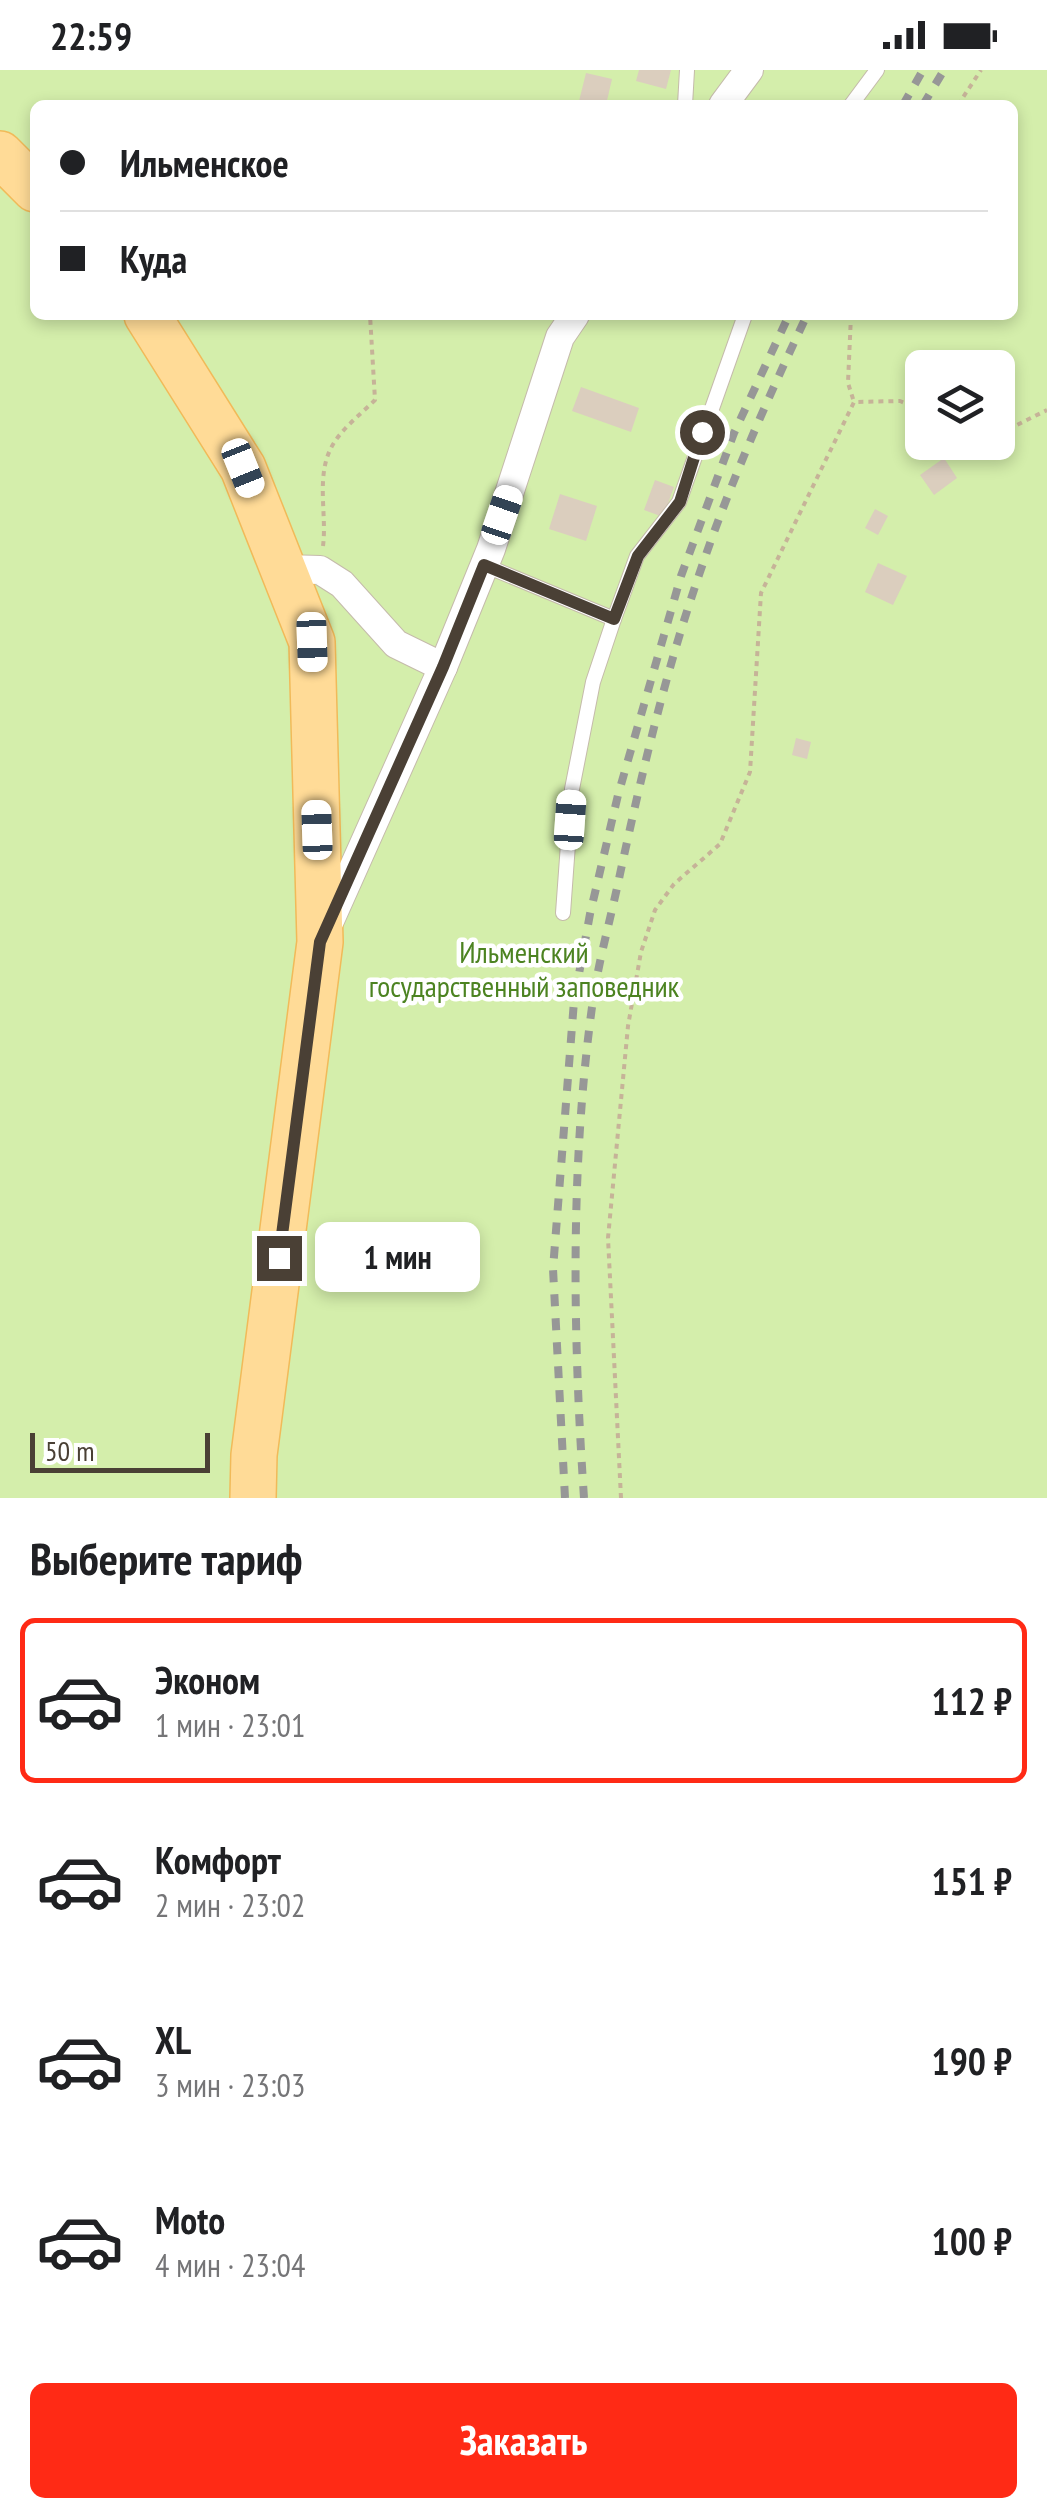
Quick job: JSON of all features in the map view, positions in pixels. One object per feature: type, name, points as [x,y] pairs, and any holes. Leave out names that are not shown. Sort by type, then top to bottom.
[{"type":"main road","points":[[0,154],[30,184]]},
{"type":"main road","points":[[150,320],[302,570],[312,642],[320,942],[254,1454],[253,1498]]},
{"type":"street","points":[[728,100],[749,70]]},
{"type":"street","points":[[320,942],[443,667],[484,565],[560,337],[572,320]]},
{"type":"street","points":[[302,570],[342,584],[396,644],[443,667]]},
{"type":"lane","points":[[685,100],[687,70]]},
{"type":"lane","points":[[855,100],[876,70]]},
{"type":"lane","points":[[563,913],[572,790],[592,682],[638,556],[680,502],[743,320]]},
{"type":"lane","points":[[484,565],[614,619]]},
{"type":"path","points":[[961,100],[981,70]]},
{"type":"path","points":[[302,570],[326,524],[323,482],[331,448],[375,400],[370,320]]},
{"type":"path","points":[[621,1498],[608,1238],[628,1026],[641,952],[655,910],[674,884],[720,844],[750,772],[760,593],[854,402],[848,383],[850,320]]},
{"type":"path","points":[[854,402],[905,403]]},
{"type":"path","points":[[1015,426],[1047,410]]},
{"type":"green space","name":"Ильменский государственный заповедник","points":[[0,70],[1047,70],[1047,1498],[0,1498]]},
{"type":"building","points":[[639,70],[671,70],[666,89],[636,81]]},
{"type":"building","points":[[586,73],[612,79],[607,100],[579,100]]},
{"type":"building","points":[[581,387],[639,408],[631,432],[572,411]]},
{"type":"building","points":[[945,460],[957,478],[934,495],[920,475]]},
{"type":"building","points":[[655,480],[674,487],[663,517],[644,510]]},
{"type":"building","points":[[560,494],[597,506],[586,541],[549,529]]},
{"type":"building","points":[[875,509],[888,516],[878,535],[865,528]]},
{"type":"building","points":[[878,563],[907,576],[893,605],[865,592]]},
{"type":"building","points":[[796,738],[811,742],[807,759],[792,755]]},
{"type":"railway","points":[[906,100],[923,70]]},
{"type":"railway","points":[[926,100],[944,70]]},
{"type":"railway","points":[[565,1498],[553,1269],[574,1001],[590,914],[618,795],[681,576],[734,433],[787,320]]},
{"type":"railway","points":[[584,1498],[576,1314],[577,1191],[585,1068],[598,973],[645,763],[685,616],[734,480],[805,320]]},
{"type":"route","points":[[279,1258],[320,942],[443,667],[484,565],[614,619],[638,556],[680,502],[702,432]]}]
